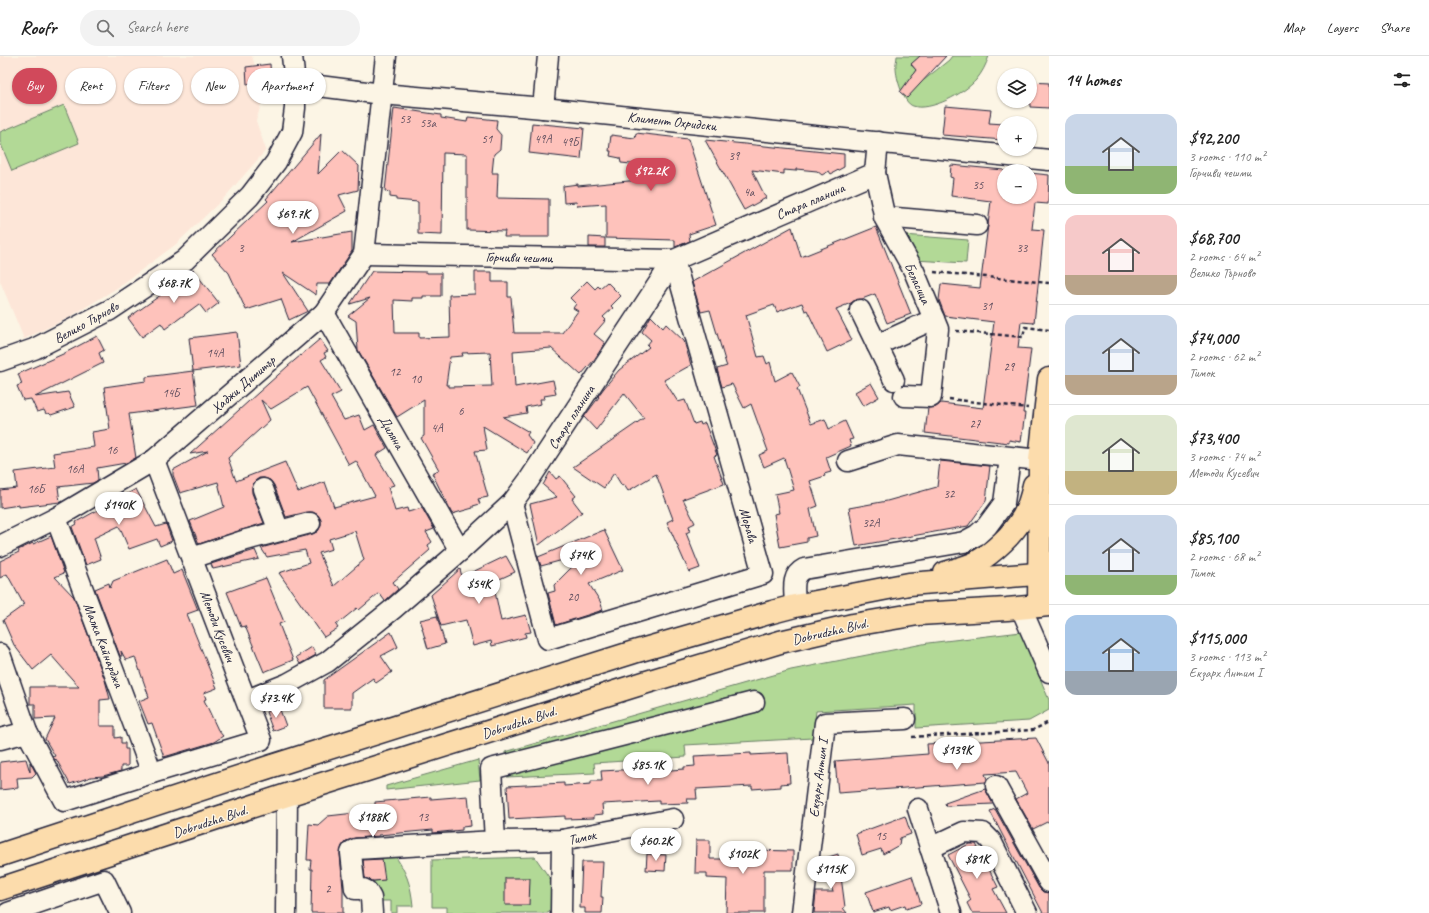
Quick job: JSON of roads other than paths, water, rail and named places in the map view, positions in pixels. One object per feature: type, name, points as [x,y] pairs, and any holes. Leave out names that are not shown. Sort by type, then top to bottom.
[{"type":"main road","points":[[0,855],[272,766],[712,629],[795,606],[908,584],[949,572],[976,562],[995,549],[1010,534],[1023,517],[1032,494],[1040,460],[1049,379]]},
{"type":"main road","points":[[1036,606],[1044,573],[1040,460]]},
{"type":"main road","points":[[908,584],[1044,573]]},
{"type":"main road","name":"Dobrudzha Blvd.","points":[[0,889],[646,682],[780,642],[853,625],[918,614],[1036,606]]},
{"type":"street","name":"Велико Търново","points":[[292,56],[293,68]]},
{"type":"street","name":"Хаджи Димитър","points":[[0,546],[56,518],[154,460],[324,313],[364,254],[386,56]]},
{"type":"street","points":[[542,108],[548,56]]},
{"type":"street","name":"Климент Охридски","points":[[326,87],[382,94],[542,108],[1049,160]]},
{"type":"street","name":"Велико Търново","points":[[0,361],[34,349],[110,310],[185,260],[250,196],[276,162],[292,132],[295,104]]},
{"type":"street","points":[[875,173],[878,142]]},
{"type":"street","name":"Беласица","points":[[875,173],[884,218],[914,271],[936,324],[931,397],[899,388],[877,345]]},
{"type":"street","name":"Стара планина","points":[[247,700],[287,684],[327,662],[394,609],[512,503],[529,480],[674,260],[875,173]]},
{"type":"street","points":[[884,218],[977,226]]},
{"type":"street","name":"Горчиви чешми","points":[[364,254],[674,260]]},
{"type":"street","name":"Морава","points":[[512,503],[548,639],[762,574],[674,260]]},
{"type":"street","points":[[860,310],[877,345],[936,324]]},
{"type":"street","name":"Диляна","points":[[324,313],[460,551]]},
{"type":"street","points":[[848,461],[898,445],[1040,460]]},
{"type":"street","points":[[795,606],[794,579],[798,572],[804,569],[964,542],[976,535],[992,521],[1004,504],[1010,458]]},
{"type":"street","name":"Методи Кусевич","points":[[152,773],[261,740],[247,700],[154,460]]},
{"type":"street","points":[[263,489],[279,531]]},
{"type":"street","name":"Малка Кайнарджа","points":[[56,518],[152,773]]},
{"type":"street","points":[[192,558],[246,540],[310,523]]},
{"type":"street","points":[[1036,606],[1049,672]]},
{"type":"street","points":[[0,654],[27,732],[64,801],[152,773]]},
{"type":"street","points":[[495,841],[491,769],[754,702]]},
{"type":"street","name":"Екзарх Антим I","points":[[802,913],[825,723],[905,719]]},
{"type":"street","points":[[0,739],[27,732]]},
{"type":"street","points":[[996,786],[1049,882]]},
{"type":"street","points":[[286,913],[287,796]]},
{"type":"street","points":[[918,809],[951,913]]},
{"type":"street","name":"Тимок","points":[[561,913],[562,840],[672,819]]},
{"type":"street","points":[[930,848],[964,832],[983,833],[991,841],[1027,913]]},
{"type":"street","points":[[372,913],[371,898],[367,891],[363,889],[355,889],[351,853],[356,849],[495,841],[562,840]]},
{"type":"street","points":[[8,913],[104,880],[120,913]]}]
